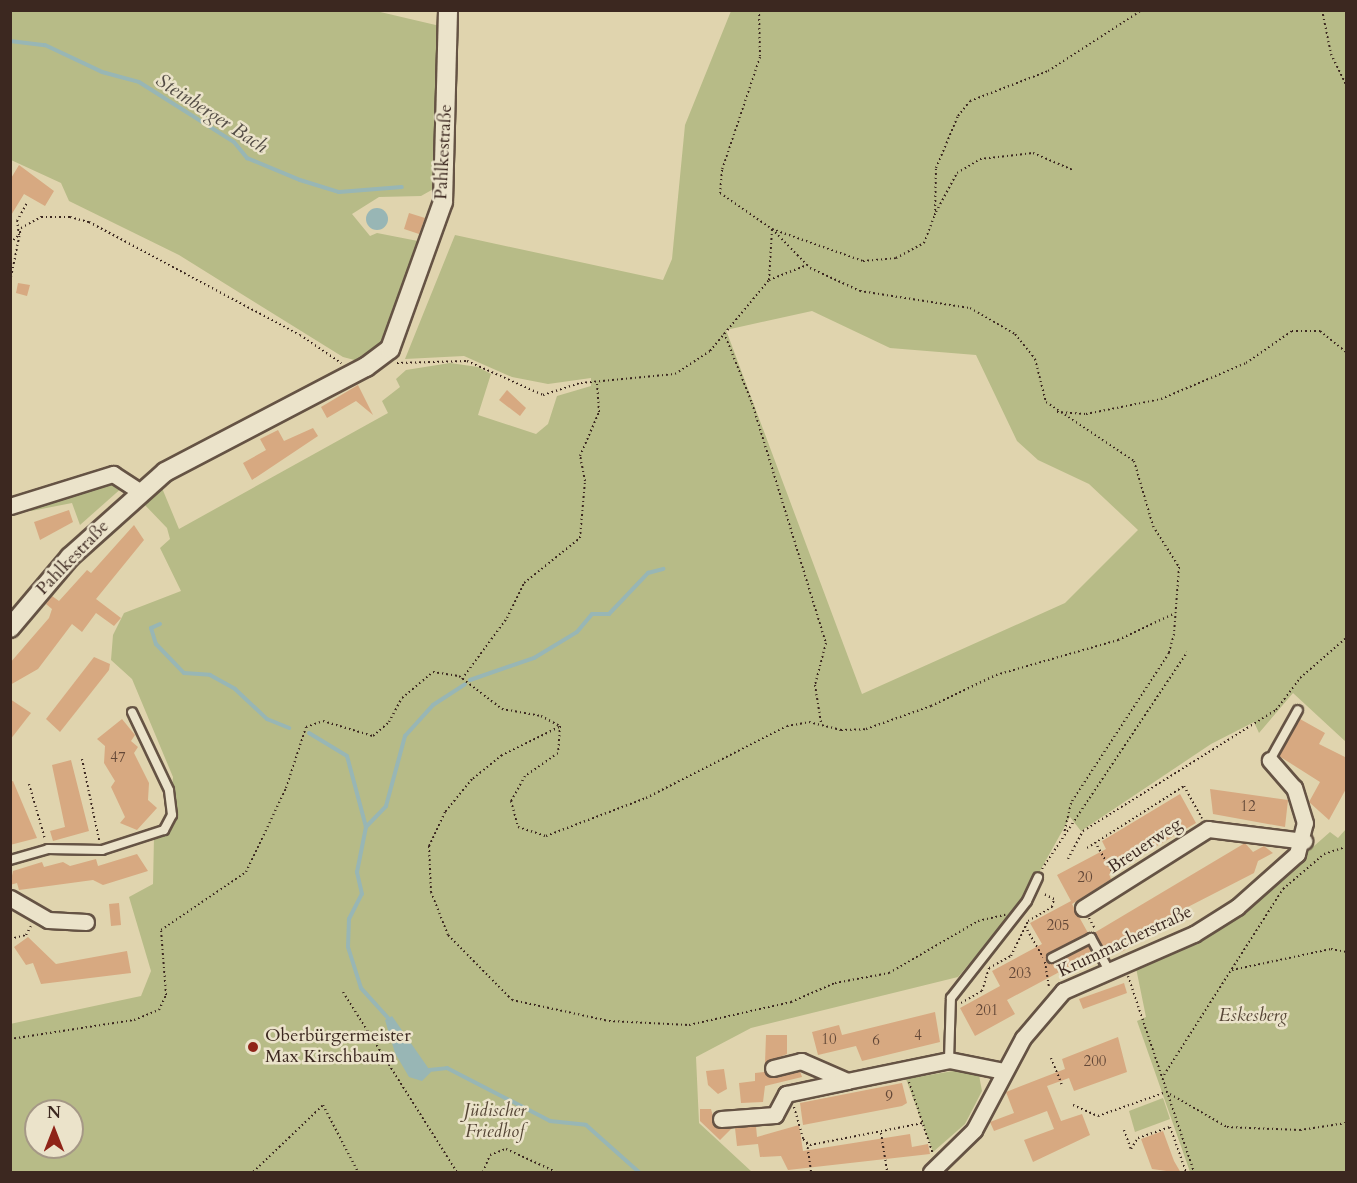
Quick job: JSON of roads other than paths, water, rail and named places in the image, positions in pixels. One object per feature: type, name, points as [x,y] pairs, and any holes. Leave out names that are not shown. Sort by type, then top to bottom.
[{"type":"street","name":"Pahlkestraße","points":[[10,628],[70,557],[141,492],[193,453],[385,355],[399,330],[442,202],[448,10]]},
{"type":"street","points":[[10,506],[116,474],[141,492]]},
{"type":"street","points":[[1270,760],[1294,788],[1304,842]]},
{"type":"street","name":"Breuerweg","points":[[1083,908],[1208,829],[1304,842]]},
{"type":"street","name":"Krummacherstraße","points":[[934,1169],[974,1130],[1003,1071],[1055,998],[1109,971],[1194,934],[1237,907],[1304,842]]},
{"type":"street","points":[[10,898],[37,916],[86,922]]},
{"type":"street","points":[[722,1119],[775,1115],[786,1094],[949,1060],[1003,1071]]},
{"type":"street","points":[[773,1068],[801,1061],[847,1081]]},
{"type":"lane","points":[[1270,760],[1298,710]]},
{"type":"lane","points":[[10,860],[48,849],[102,850],[154,837],[172,815],[163,772],[132,712]]},
{"type":"lane","points":[[949,1060],[950,1006],[961,980],[1016,914],[1033,889],[1038,877]]},
{"type":"lane","points":[[1052,958],[1091,938],[1109,971]]},
{"type":"water","points":[[377,208],[385,211],[388,219],[385,227],[377,230],[369,227],[366,219],[369,211]]},
{"type":"water","points":[[392,1016],[431,1072],[422,1081],[409,1077],[395,1053],[385,1020]]},
{"type":"waterway","name":"Steinberger Bach","points":[[10,41],[45,45],[102,72],[139,82],[234,142],[247,158],[300,180],[339,192],[402,187]]},
{"type":"waterway","points":[[470,680],[534,658],[577,632],[592,614],[609,614],[648,573],[663,569]]},
{"type":"waterway","points":[[160,624],[151,628],[156,644],[184,673],[210,675],[235,689],[267,719],[289,728]]},
{"type":"waterway","points":[[389,1019],[361,988],[348,947],[349,919],[362,894],[357,872],[366,827],[386,806],[405,736],[433,705],[465,684]]},
{"type":"waterway","points":[[309,733],[347,756],[366,827]]},
{"type":"waterway","points":[[429,1070],[447,1068],[550,1121],[586,1125],[639,1172]]},
{"type":"place","name":"Oberbürgermeister Max Kirschbaum","points":[[253,1047]]},
{"type":"park label","name":"Eskesberg","points":[[1253,1016]]},
{"type":"park label","name":"Jüdischer Friedhof","points":[[495,1122]]}]
